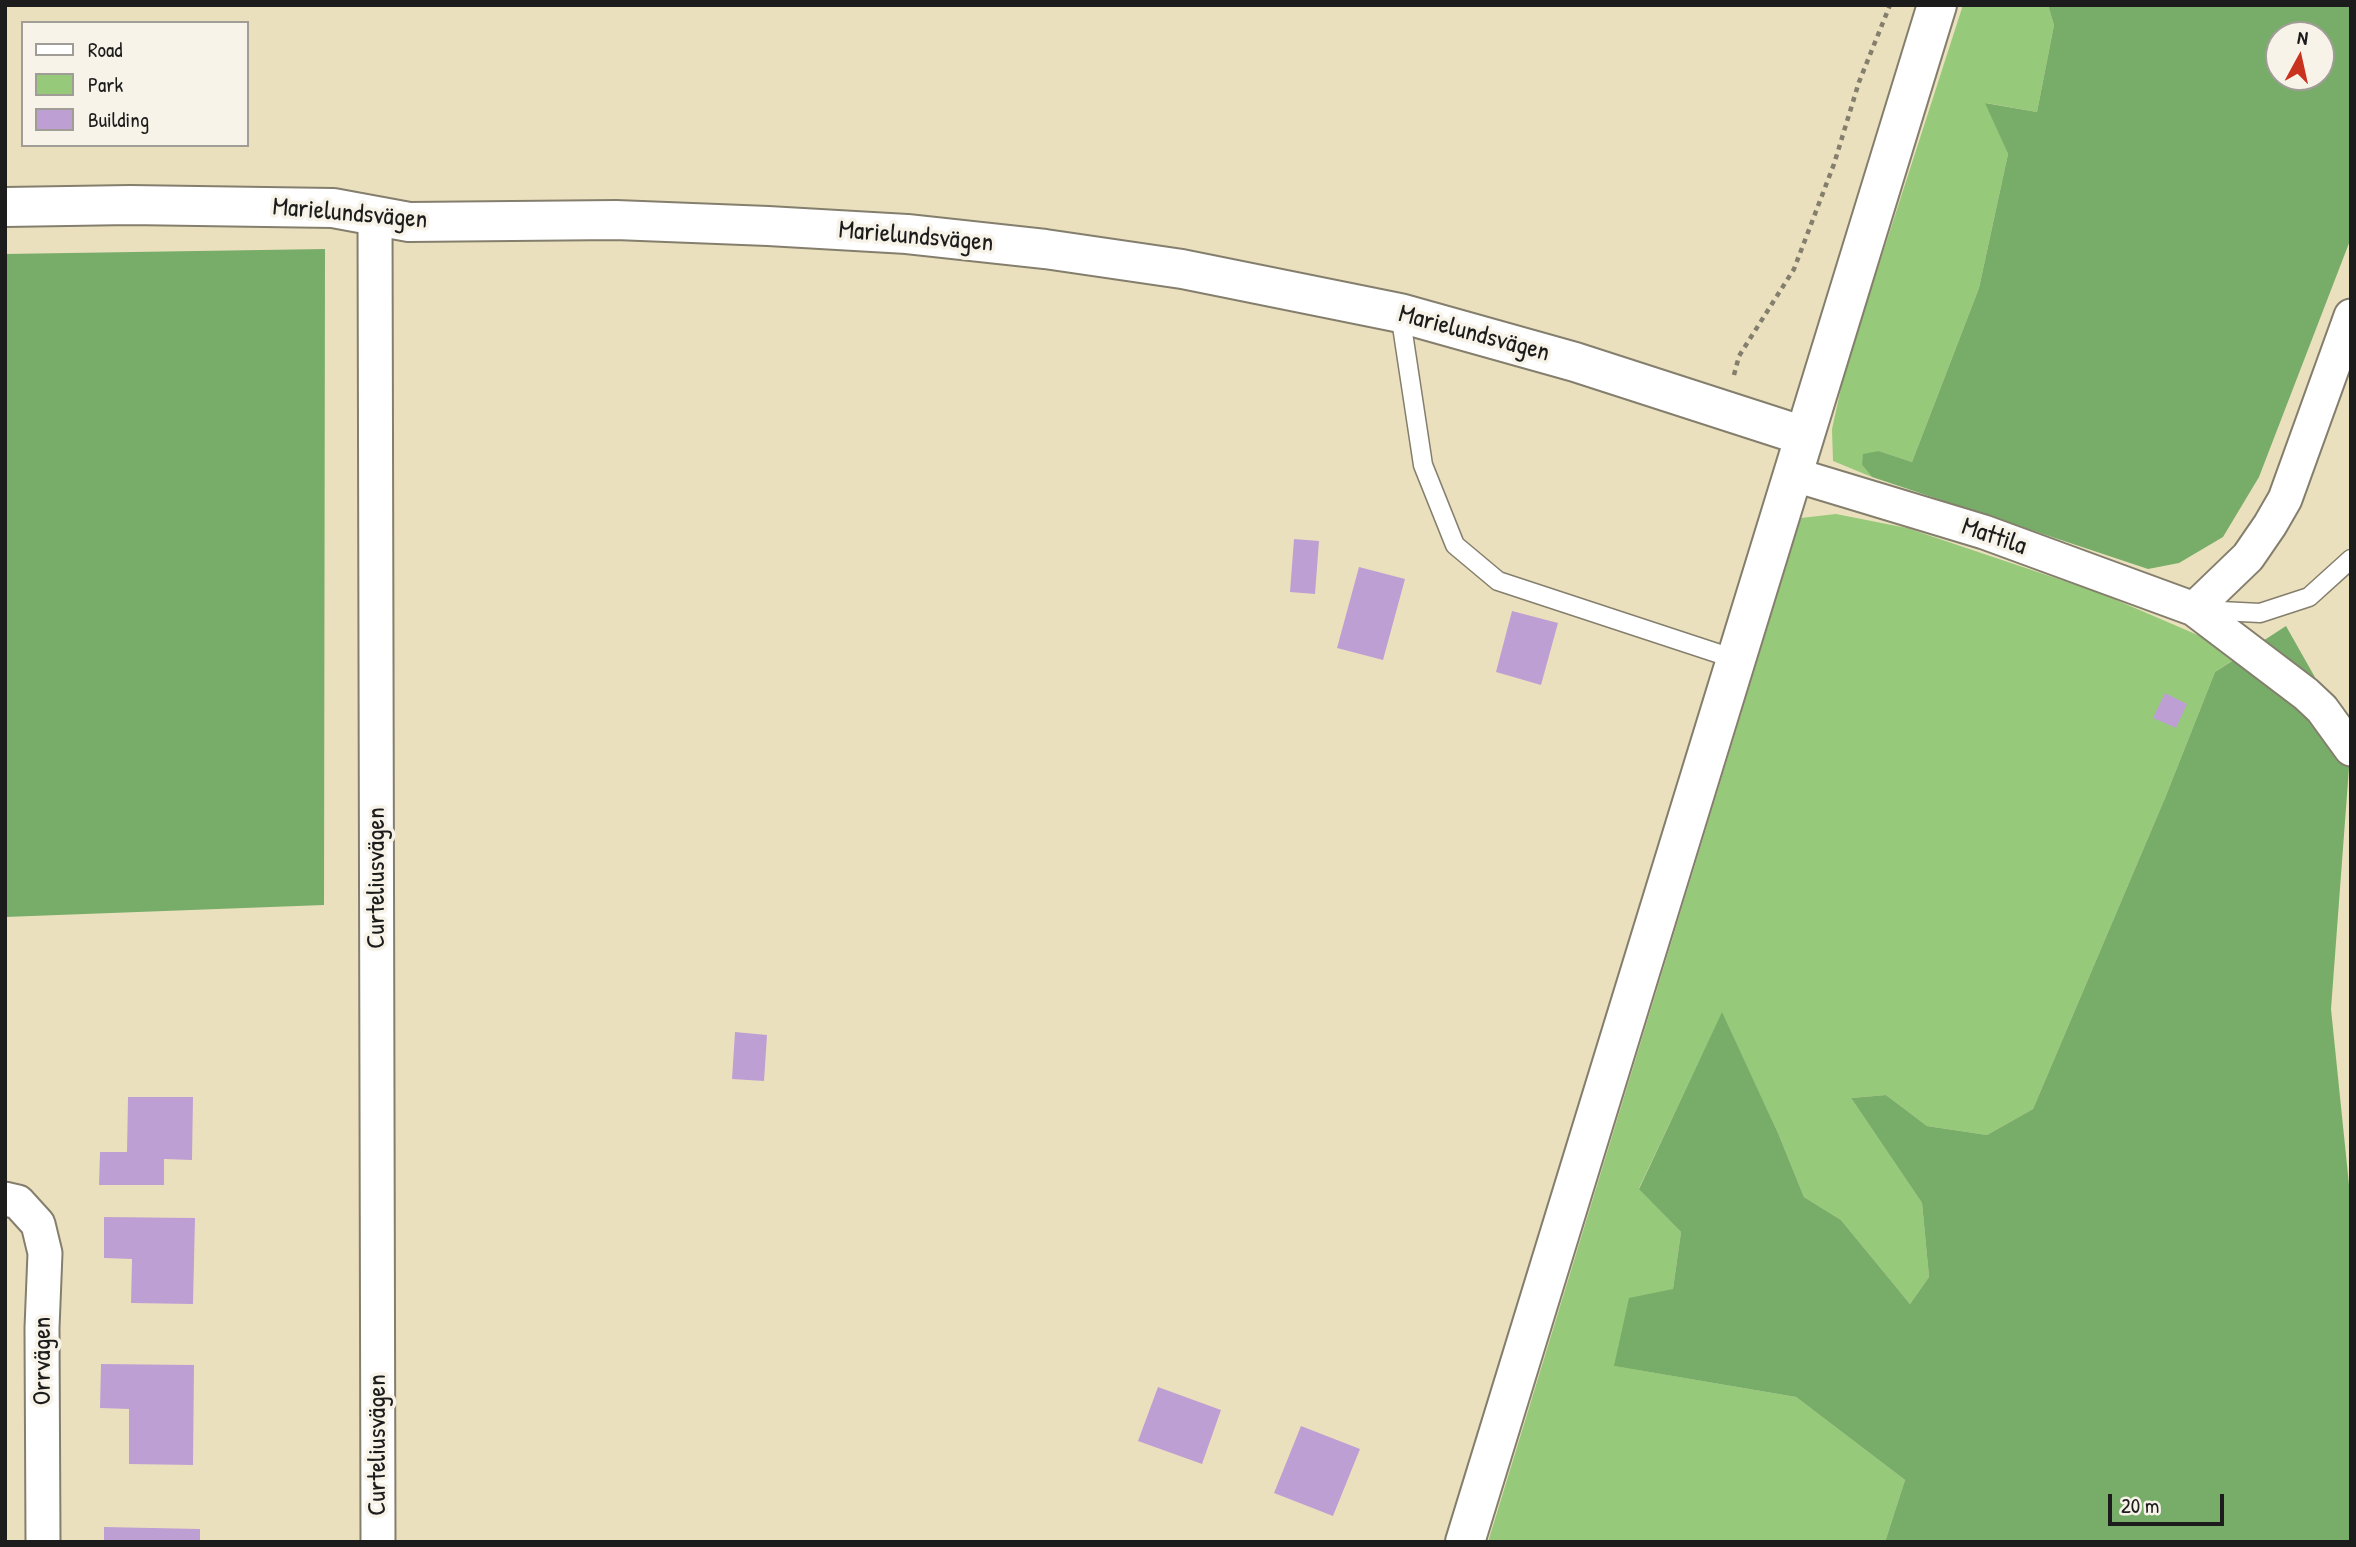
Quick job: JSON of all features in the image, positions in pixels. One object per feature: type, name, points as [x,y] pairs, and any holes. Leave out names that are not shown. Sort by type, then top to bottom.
[{"type":"street","points":[[1465,1542],[1937,5]]},
{"type":"street","name":"Marielundsvägen","points":[[5,207],[130,205],[319,208],[409,222],[616,220],[768,226],[907,234],[1045,249],[1182,269],[1400,313],[1575,362],[1804,436]]},
{"type":"street","name":"Curteliusvägen","points":[[375,215],[378,1542]]},
{"type":"street","points":[[2351,316],[2285,499],[2270,526],[2241,565],[2194,609],[2322,709],[2351,749]]},
{"type":"street","name":"Mattila","points":[[1792,474],[1983,532],[2194,609]]},
{"type":"street","name":"Orrvägen","points":[[5,1199],[18,1202],[38,1224],[45,1253],[42,1328],[43,1542]]},
{"type":"lane","points":[[1400,313],[1423,465],[1455,545],[1498,581],[1735,659]]},
{"type":"lane","name":"Mattila","points":[[2194,609],[2260,613],[2309,597],[2351,559]]},
{"type":"path","points":[[1724,409],[1739,356],[1794,269],[1807,238],[1834,164],[1859,82],[1890,5]]},
{"type":"green space","points":[[1963,5],[2048,5],[2054,25],[2037,112],[1986,103],[2008,154],[1979,288],[1912,462],[1879,451],[1862,465],[1872,477],[1833,461],[1832,429],[1845,370]]},
{"type":"green space","points":[[2048,5],[2351,5],[2351,238],[2259,477],[2223,537],[2179,563],[2148,569],[1872,477],[1862,465],[1863,454],[1879,451],[1912,462],[1979,288],[2008,154],[1985,103],[2037,112],[2054,25]]},
{"type":"green space","points":[[325,249],[324,905],[5,917],[5,254]]},
{"type":"green space","points":[[1836,514],[1907,528],[2100,593],[2242,654],[2215,672],[2165,798],[2033,1109],[1987,1135],[1927,1126],[1886,1095],[1851,1098],[1922,1203],[1929,1277],[1910,1304],[1841,1220],[1804,1197],[1778,1133],[1722,1013],[1639,1188],[1681,1232],[1673,1289],[1615,1366],[1796,1397],[1905,1480],[1885,1542],[1488,1542],[1801,518]]},
{"type":"green space","points":[[2286,626],[2351,741],[2331,1009],[2351,1204],[2351,1542],[1885,1542],[1905,1480],[1796,1397],[1614,1366],[1629,1298],[1673,1289],[1681,1232],[1639,1189],[1722,1012],[1778,1133],[1804,1197],[1841,1220],[1910,1304],[1929,1277],[1922,1203],[1851,1098],[1886,1095],[1927,1126],[1987,1135],[2033,1109],[2165,798],[2215,672]]},
{"type":"building","points":[[1294,539],[1319,541],[1315,594],[1290,592]]},
{"type":"building","points":[[1359,567],[1405,579],[1383,660],[1337,648]]},
{"type":"building","points":[[1512,611],[1558,623],[1541,685],[1496,672]]},
{"type":"building","points":[[2165,693],[2187,704],[2176,728],[2153,718]]},
{"type":"building","points":[[735,1032],[767,1035],[764,1081],[732,1079]]},
{"type":"building","points":[[128,1097],[193,1097],[192,1160],[164,1159],[164,1185],[99,1185],[100,1152],[127,1152]]},
{"type":"building","points":[[104,1217],[195,1218],[193,1304],[131,1303],[132,1259],[104,1258]]},
{"type":"building","points":[[101,1364],[194,1365],[193,1465],[129,1464],[129,1409],[100,1408]]},
{"type":"building","points":[[1158,1387],[1221,1410],[1202,1464],[1138,1441]]},
{"type":"building","points":[[1301,1426],[1360,1449],[1333,1516],[1274,1493]]},
{"type":"building","points":[[104,1527],[200,1529],[200,1542],[104,1542]]}]
